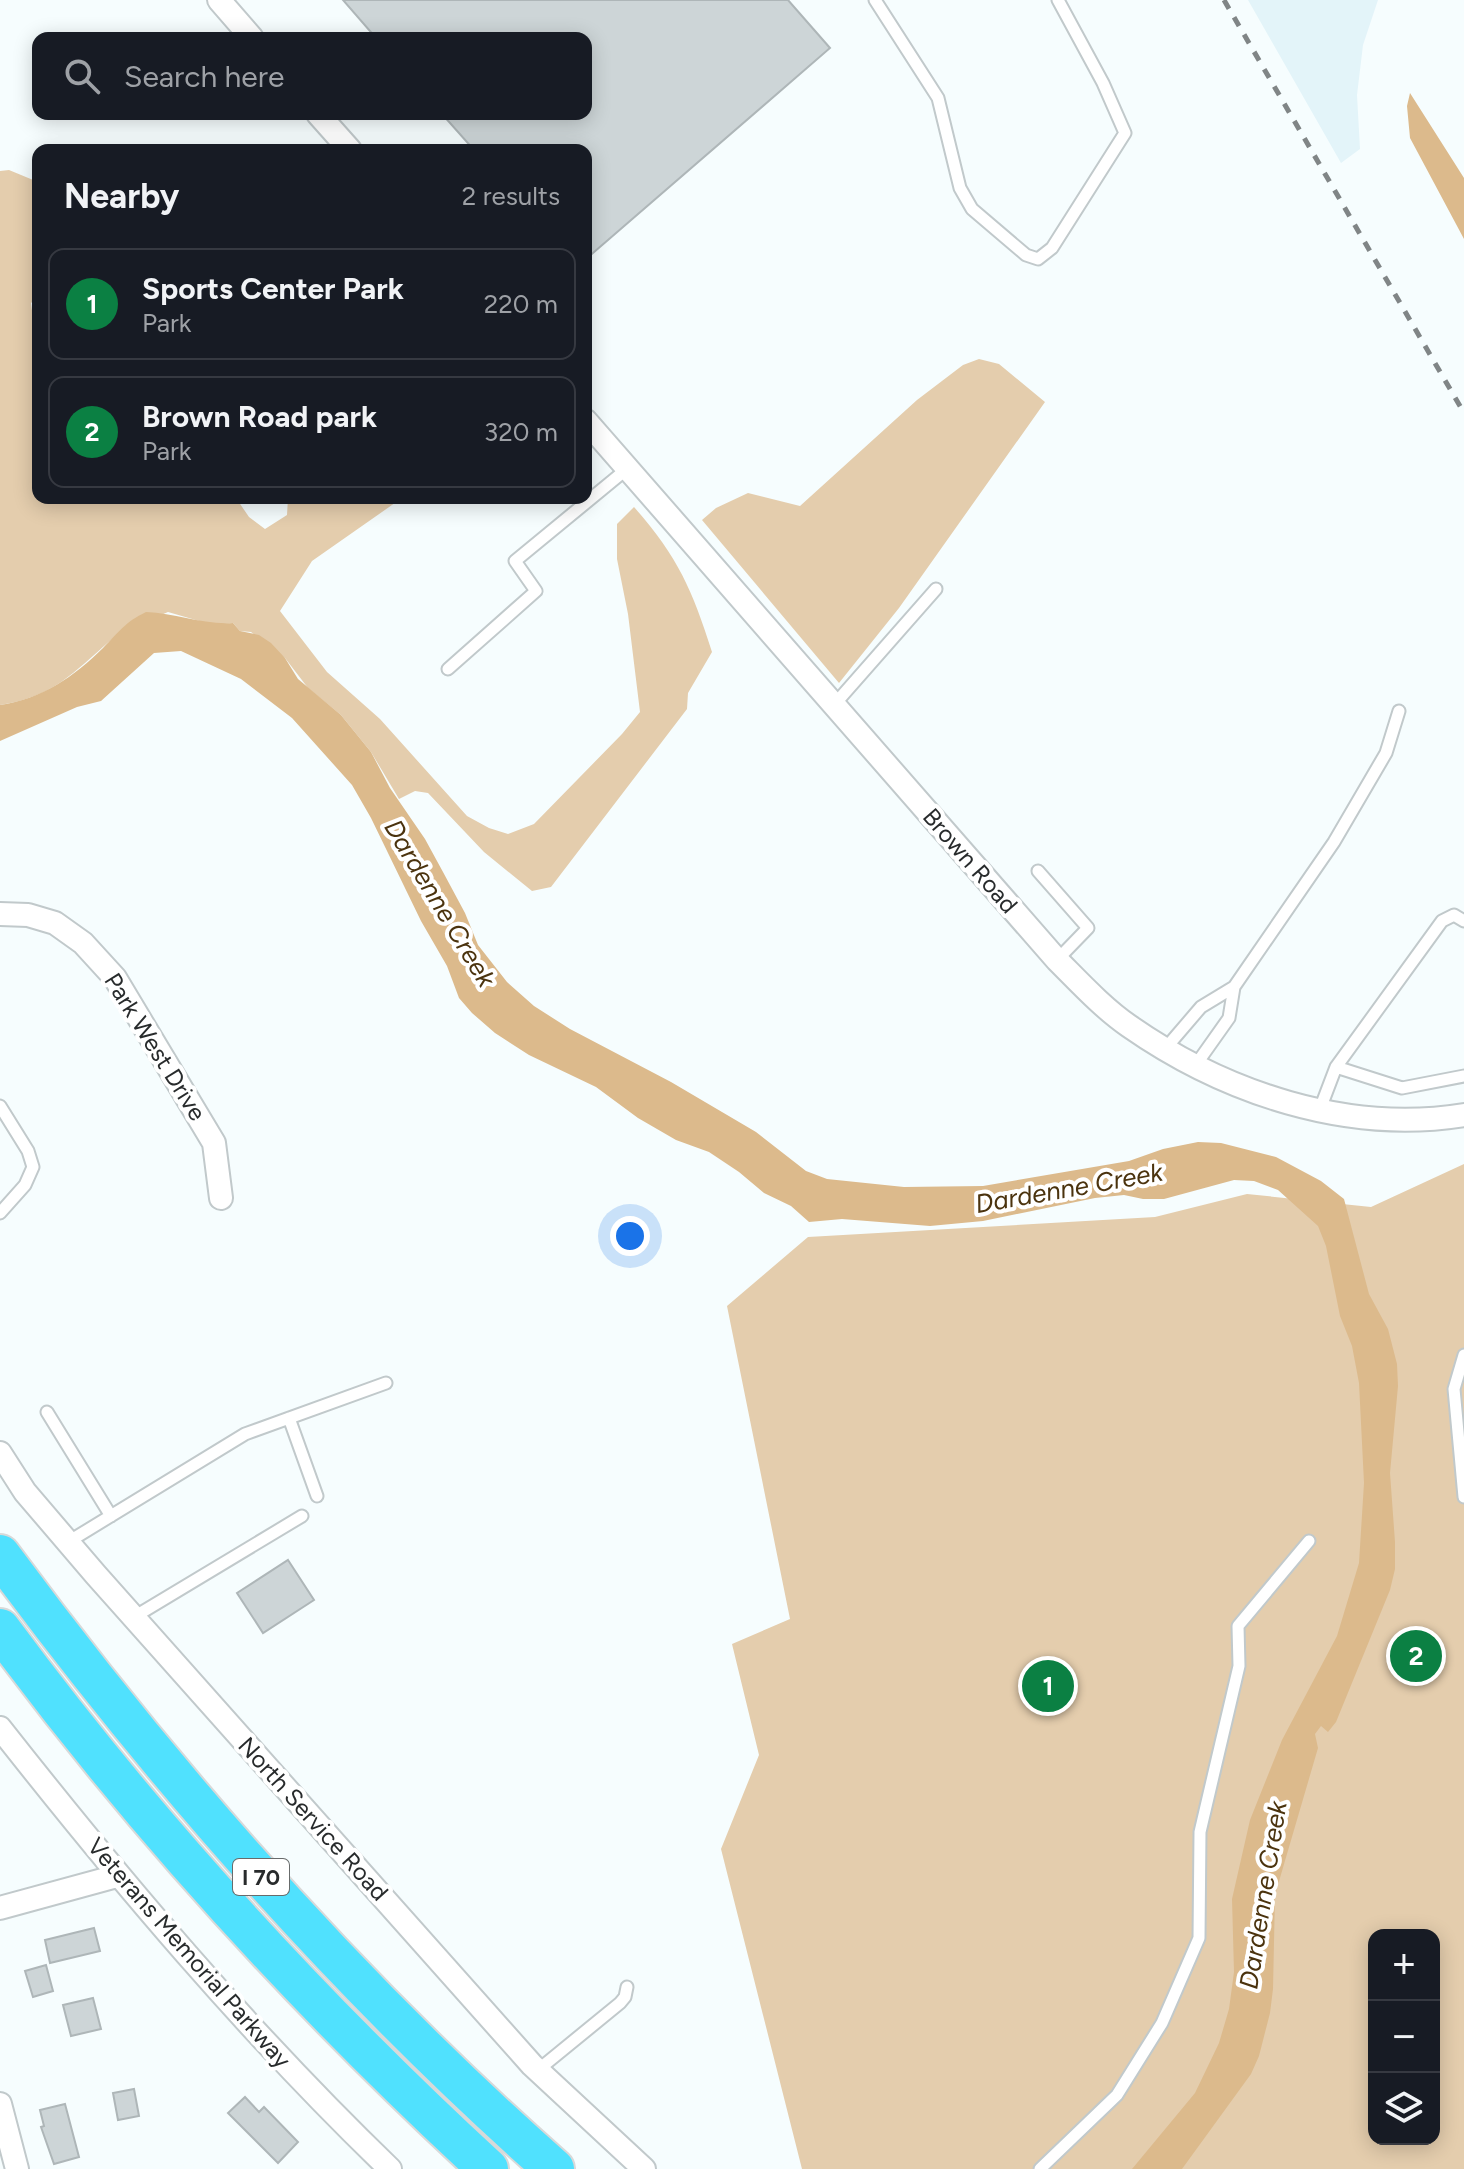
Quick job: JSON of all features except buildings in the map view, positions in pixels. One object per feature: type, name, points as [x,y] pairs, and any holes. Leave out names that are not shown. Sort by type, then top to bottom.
[{"type":"highway","name":"I 70","points":[[0,1555],[121,1713],[251,1866],[460,2083],[554,2169]]},
{"type":"highway","name":"I 70","points":[[0,1629],[108,1768],[231,1911],[368,2055],[488,2169]]},
{"type":"street","points":[[219,0],[247,32]]},
{"type":"street","points":[[323,120],[345,144]]},
{"type":"street","name":"Brown Road","points":[[592,428],[1057,960],[1127,1025],[1195,1066],[1238,1086],[1320,1109],[1368,1118],[1464,1115]]},
{"type":"street","name":"Park West Drive","points":[[0,914],[28,915],[55,923],[83,943],[115,978],[214,1143],[221,1198]]},
{"type":"street","name":"North Service Road","points":[[0,1453],[25,1492],[68,1542],[538,2070],[644,2169]]},
{"type":"street","name":"Veterans Memorial Parkway","points":[[0,1728],[117,1876],[271,2048],[390,2169]]},
{"type":"street","points":[[0,1908],[117,1876]]},
{"type":"street","points":[[0,2104],[17,2169]]},
{"type":"lane","points":[[875,0],[938,98],[960,188],[972,209],[1026,255],[1038,259],[1052,248],[1125,133],[1103,83],[1058,0]]},
{"type":"lane","points":[[592,498],[628,468]]},
{"type":"lane","points":[[448,669],[536,591],[515,561],[584,504]]},
{"type":"lane","points":[[834,705],[936,589]]},
{"type":"lane","points":[[1165,1049],[1201,1007],[1234,987],[1334,842],[1386,753],[1399,711]]},
{"type":"lane","points":[[1038,871],[1088,928],[1057,960]]},
{"type":"lane","points":[[1320,1109],[1336,1067],[1442,921],[1454,915],[1464,921]]},
{"type":"lane","points":[[1195,1066],[1229,1018],[1234,987]]},
{"type":"lane","points":[[1336,1067],[1402,1088],[1464,1076]]},
{"type":"lane","points":[[0,1106],[22,1140],[33,1167],[25,1185],[0,1213]]},
{"type":"lane","points":[[1464,1355],[1454,1389],[1464,1497]]},
{"type":"lane","points":[[68,1542],[245,1434],[386,1383]]},
{"type":"lane","points":[[47,1412],[111,1516]]},
{"type":"lane","points":[[289,1418],[317,1496]]},
{"type":"lane","points":[[134,1617],[302,1516]]},
{"type":"lane","points":[[1040,2169],[1117,2095],[1162,2023],[1199,1938],[1200,1832],[1239,1666],[1238,1626],[1309,1541]]},
{"type":"lane","points":[[538,2070],[620,2003],[627,1987]]},
{"type":"shaded area","points":[[1248,0],[1378,0],[1363,45],[1357,95],[1360,149],[1341,163]]},
{"type":"shaded area","points":[[9,170],[32,180],[32,504],[240,504],[249,517],[265,529],[287,515],[288,504],[393,504],[312,561],[280,611],[327,672],[380,719],[467,816],[508,834],[534,824],[640,712],[628,614],[617,559],[617,524],[634,507],[662,542],[690,592],[712,652],[688,693],[687,709],[551,887],[532,891],[484,852],[428,793],[415,791],[399,799],[371,752],[341,715],[308,688],[285,658],[251,632],[240,631],[233,623],[213,625],[168,612],[117,635],[48,690],[0,705],[0,171]]},
{"type":"shaded area","points":[[979,359],[999,364],[1045,402],[899,608],[839,683],[702,520],[716,508],[748,493],[800,506],[917,400],[963,365]]},
{"type":"shaded area","points":[[1464,1164],[1464,2169],[802,2169],[721,1849],[759,1755],[732,1644],[790,1619],[727,1306],[808,1237],[1155,1217],[1247,1194],[1371,1207]]},
{"type":"water","points":[[1410,93],[1464,178],[1464,239],[1410,138],[1407,106]]},
{"type":"water","name":"Dardenne Creek","points":[[146,612],[233,623],[240,631],[259,635],[271,643],[298,679],[341,715],[371,752],[390,788],[425,839],[465,913],[478,945],[507,982],[534,1006],[570,1029],[671,1082],[756,1132],[806,1171],[827,1179],[904,1187],[983,1186],[1129,1161],[1163,1149],[1198,1142],[1221,1143],[1276,1157],[1321,1181],[1344,1199],[1369,1294],[1388,1329],[1397,1364],[1398,1386],[1390,1473],[1395,1569],[1390,1590],[1336,1722],[1328,1732],[1321,1726],[1315,1734],[1318,1748],[1275,1895],[1273,1989],[1259,2056],[1251,2074],[1182,2169],[1132,2169],[1195,2093],[1219,2043],[1229,2009],[1234,1972],[1232,1899],[1250,1820],[1282,1740],[1337,1636],[1359,1563],[1364,1483],[1359,1383],[1352,1346],[1340,1316],[1326,1246],[1318,1226],[1278,1190],[1254,1181],[1234,1180],[1164,1199],[1124,1195],[1095,1198],[983,1221],[930,1226],[842,1219],[809,1222],[791,1206],[764,1193],[709,1152],[676,1140],[638,1118],[596,1087],[529,1055],[495,1033],[472,1013],[459,998],[447,966],[352,785],[292,718],[241,679],[181,651],[154,653],[101,701],[77,707],[0,741],[0,705],[29,698],[56,685],[92,659],[127,624]]},
{"type":"railway","points":[[1224,0],[1464,413]]},
{"type":"place","name":"Brown Road park","points":[[1416,1656]]},
{"type":"place","name":"Sports Center Park","points":[[1048,1686]]}]
